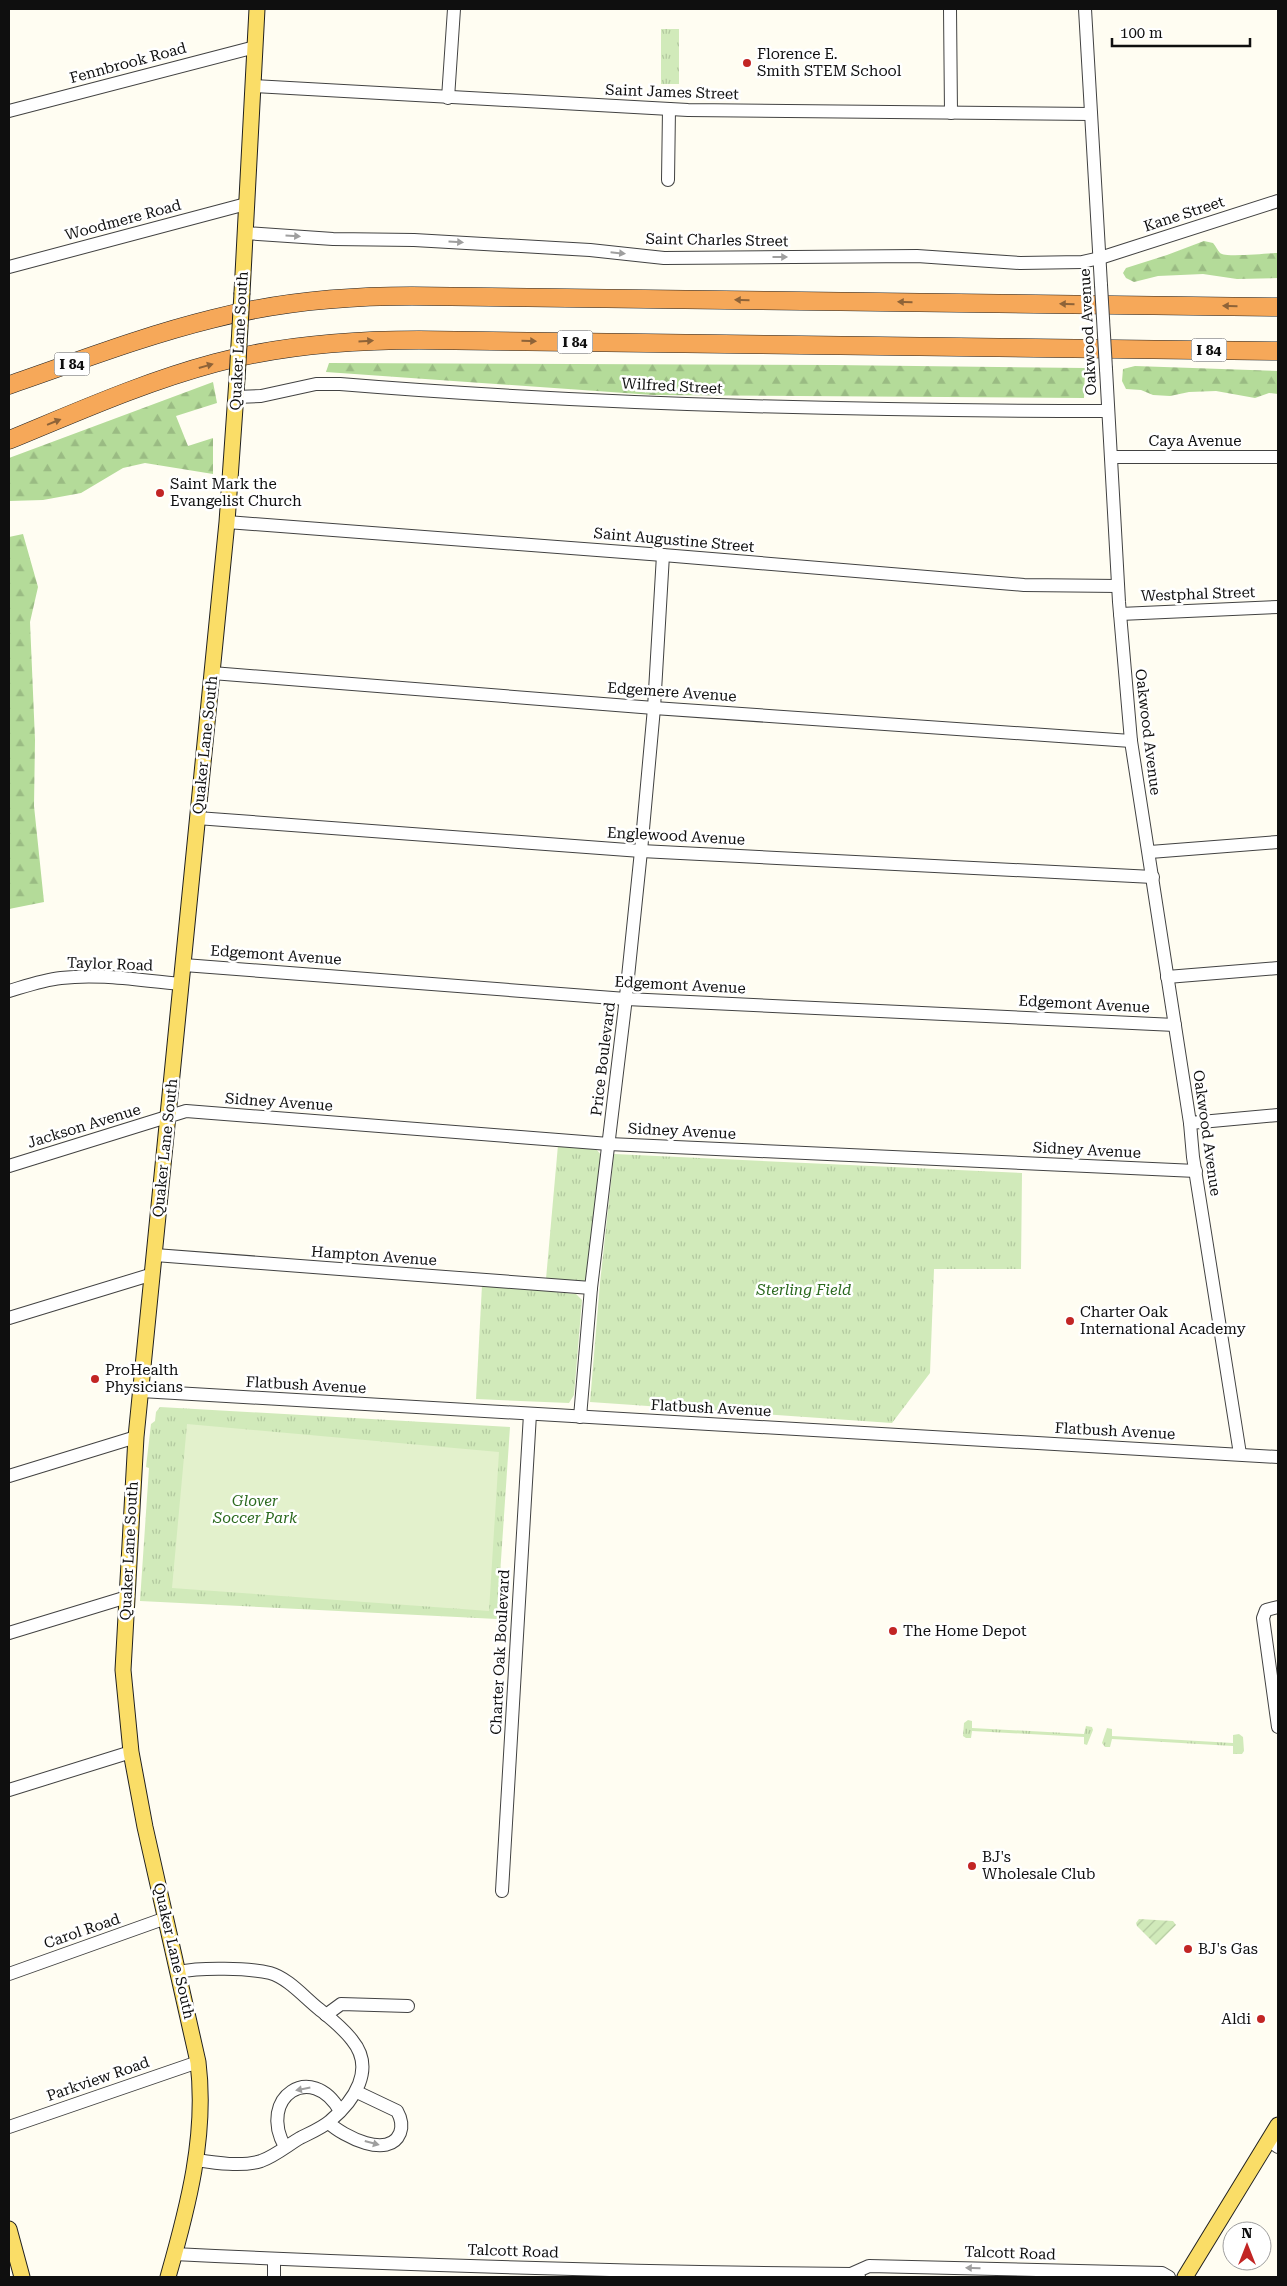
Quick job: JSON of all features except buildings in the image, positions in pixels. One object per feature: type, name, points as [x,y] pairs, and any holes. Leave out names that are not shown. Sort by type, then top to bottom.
[{"type":"highway","name":"I 84","points":[[9,385],[211,319],[279,306],[359,297],[412,296],[1278,307]]},
{"type":"highway","name":"I 84","points":[[9,440],[130,391],[204,366],[284,349],[351,342],[419,340],[1270,351]]},
{"type":"highway","points":[[1270,351],[1278,355]]},
{"type":"main road","name":"Quaker Lane South","points":[[168,2277],[197,2160],[201,2110],[198,2062],[131,1752],[124,1689],[127,1597],[136,1437],[227,522],[236,397],[257,9]]},
{"type":"main road","points":[[1185,2277],[1274,2143],[1278,2125]]},
{"type":"main road","points":[[9,2229],[22,2277]]},
{"type":"street","points":[[448,98],[454,9]]},
{"type":"street","points":[[950,9],[951,113]]},
{"type":"street","name":"Oakwood Avenue","points":[[1085,9],[1118,586],[1131,741],[1150,852],[1196,1171],[1240,1454]]},
{"type":"street","name":"Fennbrook Road","points":[[9,111],[255,47]]},
{"type":"street","name":"Saint James Street","points":[[252,86],[669,109],[1091,114]]},
{"type":"street","points":[[668,180],[669,109]]},
{"type":"street","name":"Kane Street","points":[[1100,258],[1278,201]]},
{"type":"street","name":"Woodmere Road","points":[[9,267],[246,204]]},
{"type":"street","name":"Saint Charles Street","points":[[245,233],[333,239],[414,240],[590,250],[664,258],[917,256],[1020,263],[1082,262],[1100,258]]},
{"type":"street","name":"Wilfred Street","points":[[236,397],[261,396],[316,384],[340,384],[679,404],[891,409],[1108,411]]},
{"type":"street","name":"Caya Avenue","points":[[1111,457],[1278,457]]},
{"type":"street","name":"Saint Augustine Street","points":[[227,522],[1024,585],[1118,586]]},
{"type":"street","name":"Price Boulevard","points":[[580,1417],[591,1288],[610,1144],[641,851],[654,708],[662,555]]},
{"type":"street","name":"Westphal Street","points":[[1120,614],[1278,608]]},
{"type":"street","name":"Edgemere Avenue","points":[[212,674],[654,708],[1131,741]]},
{"type":"street","name":"Englewood Avenue","points":[[197,818],[641,851],[1153,877]]},
{"type":"street","points":[[1150,852],[1278,842]]},
{"type":"street","name":"Edgemont Avenue","points":[[184,965],[626,999],[1175,1025]]},
{"type":"street","points":[[1167,977],[1278,968]]},
{"type":"street","name":"Taylor Road","points":[[9,991],[47,980],[76,977],[107,977],[182,984]]},
{"type":"street","name":"Sidney Avenue","points":[[168,1117],[186,1111],[610,1144],[1196,1171]]},
{"type":"street","points":[[1190,1123],[1278,1115]]},
{"type":"street","name":"Jackson Avenue","points":[[9,1166],[168,1117]]},
{"type":"street","name":"Hampton Avenue","points":[[155,1255],[591,1288]]},
{"type":"street","points":[[9,1318],[153,1274]]},
{"type":"street","name":"Flatbush Avenue","points":[[141,1391],[1278,1457]]},
{"type":"street","name":"Charter Oak Boulevard","points":[[502,1891],[530,1414]]},
{"type":"street","points":[[9,1476],[136,1437]]},
{"type":"street","points":[[9,1633],[127,1597]]},
{"type":"street","points":[[1272,1608],[1263,1618],[1278,1727]]},
{"type":"street","points":[[9,1790],[131,1752]]},
{"type":"street","name":"Carol Road","points":[[9,1974],[166,1918]]},
{"type":"street","points":[[179,1972],[190,1969],[270,1974],[283,1980],[326,2014],[353,2041],[360,2054],[362,2080],[357,2092],[329,2122],[262,2161],[251,2163],[197,2160]]},
{"type":"street","points":[[326,2014],[341,2004],[408,2006]]},
{"type":"street","name":"Parkview Road","points":[[9,2127],[198,2062]]},
{"type":"street","points":[[284,2147],[279,2136],[276,2120],[280,2103],[292,2092],[300,2089],[320,2089],[333,2099],[340,2112]]},
{"type":"street","points":[[329,2122],[339,2132],[373,2145],[392,2144],[398,2138],[402,2128],[397,2110],[357,2092]]},
{"type":"street","name":"Talcott Road","points":[[174,2254],[419,2271],[855,2276],[869,2266],[918,2272],[1162,2273],[1169,2277]]},
{"type":"street","points":[[274,2260],[274,2277]]},
{"type":"green space","points":[[661,29],[679,29],[679,84],[661,84]]},
{"type":"green space","points":[[1204,241],[1213,243],[1220,253],[1224,254],[1278,253],[1278,278],[1237,279],[1203,274],[1158,276],[1134,282],[1126,278],[1123,273],[1126,268]]},
{"type":"green space","points":[[329,363],[1085,368],[1084,398],[653,395],[326,372]]},
{"type":"green space","points":[[1135,366],[1278,371],[1278,394],[1269,393],[1255,398],[1216,391],[1189,392],[1170,396],[1153,395],[1141,390],[1126,389],[1122,381],[1123,369]]},
{"type":"green space","points":[[213,382],[217,403],[176,416],[188,446],[213,438],[213,474],[145,463],[123,468],[81,493],[43,500],[9,501],[9,458]]},
{"type":"green space","points":[[23,534],[38,587],[30,622],[35,740],[34,806],[44,902],[9,909],[9,537]]},
{"type":"green space","points":[[558,1145],[595,1148],[603,1157],[590,1277],[583,1282],[546,1279]]},
{"type":"green space","name":"Sterling Field","points":[[614,1154],[1022,1173],[1021,1269],[934,1269],[930,1373],[892,1423],[590,1402],[600,1283]]},
{"type":"green space","points":[[482,1285],[576,1294],[582,1300],[574,1395],[569,1403],[476,1399]]},
{"type":"green space","name":"Glover Soccer Park","points":[[160,1407],[510,1427],[497,1619],[140,1601],[149,1468],[146,1467],[151,1424],[155,1421],[156,1412]]},
{"type":"green space","name":"Glover Soccer Park","points":[[187,1424],[499,1452],[489,1611],[172,1588]]},
{"type":"green space","points":[[968,1720],[972,1721],[972,1728],[1084,1734],[1086,1726],[1092,1727],[1093,1730],[1087,1745],[1084,1744],[1084,1737],[972,1731],[971,1738],[966,1738],[963,1736],[964,1723]]},
{"type":"green space","points":[[1107,1728],[1112,1729],[1112,1736],[1233,1743],[1233,1735],[1239,1734],[1243,1737],[1244,1751],[1242,1754],[1233,1754],[1233,1746],[1112,1739],[1110,1747],[1105,1747],[1102,1743]]},
{"type":"green space","points":[[1139,1919],[1173,1921],[1176,1925],[1156,1945],[1137,1926],[1136,1923]]},
{"type":"place","name":"Florence E. Smith STEM School","points":[[747,63]]},
{"type":"place","name":"Saint Mark the Evangelist Church","points":[[160,493]]},
{"type":"place","name":"Charter Oak International Academy","points":[[1070,1321]]},
{"type":"place","name":"ProHealth Physicians","points":[[95,1379]]},
{"type":"place","name":"The Home Depot","points":[[893,1631]]},
{"type":"place","name":"BJ's Wholesale Club","points":[[972,1866]]},
{"type":"place","name":"BJ's Gas","points":[[1188,1949]]},
{"type":"place","name":"Aldi","points":[[1261,2019]]}]
